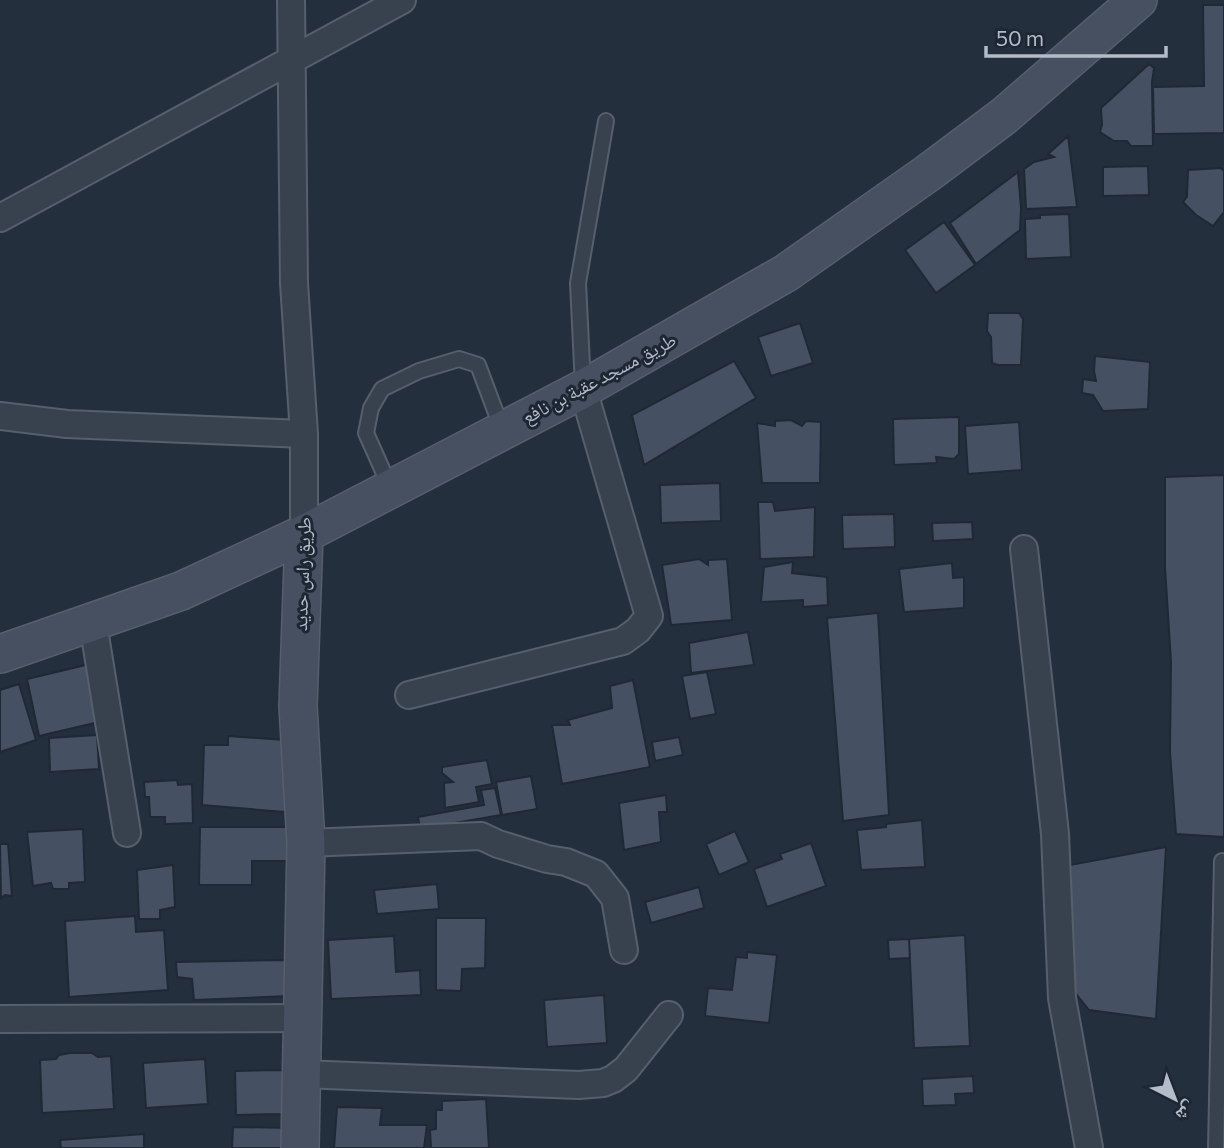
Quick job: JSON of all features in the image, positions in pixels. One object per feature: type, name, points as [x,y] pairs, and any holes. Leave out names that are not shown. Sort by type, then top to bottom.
[{"type":"street","name":"طريق راس حديد","points":[[291,0],[294,283],[304,434],[304,534],[298,705],[306,843],[300,1148]]},
{"type":"street","points":[[0,218],[401,0]]},
{"type":"street","name":"طريق مسجد عقبة بن نافع","points":[[0,654],[181,591],[304,534],[583,389],[797,266],[1004,116],[1138,0]]},
{"type":"street","points":[[409,695],[623,641],[638,630],[649,616],[583,389]]},
{"type":"street","points":[[0,416],[67,424],[304,434]]},
{"type":"street","points":[[1024,549],[1055,834],[1062,998],[1089,1148]]},
{"type":"street","points":[[93,623],[127,833]]},
{"type":"street","points":[[306,843],[481,836],[535,855],[565,862],[596,874],[615,898],[624,950]]},
{"type":"street","points":[[300,1074],[579,1085],[603,1083],[626,1069],[670,1015]]},
{"type":"street","points":[[0,1019],[304,1018]]},
{"type":"lane","points":[[583,389],[578,283],[606,121]]},
{"type":"lane","points":[[390,488],[366,433],[370,408],[382,389],[419,370],[459,359],[478,365],[502,429]]},
{"type":"lane","points":[[1216,1148],[1222,861]]},
{"type":"building","points":[[1203,5],[1224,5],[1224,133],[1154,134],[1153,87],[1204,86]]},
{"type":"building","points":[[1149,64],[1154,68],[1153,146],[1131,146],[1127,141],[1114,141],[1100,132],[1101,108]]},
{"type":"building","points":[[1068,136],[1077,207],[1026,209],[1024,169],[1034,162],[1054,157],[1048,154]]},
{"type":"building","points":[[1148,166],[1149,195],[1103,196],[1103,167]]},
{"type":"building","points":[[1221,168],[1224,171],[1224,212],[1213,226],[1183,202],[1187,197],[1188,170]]},
{"type":"building","points":[[1018,172],[1020,230],[976,264],[950,223]]},
{"type":"building","points":[[1069,214],[1071,257],[1026,259],[1025,219],[1040,218],[1040,215]]},
{"type":"building","points":[[944,222],[975,265],[936,293],[905,250]]},
{"type":"building","points":[[988,313],[1019,313],[1023,319],[1021,365],[992,363],[991,337],[987,331]]},
{"type":"building","points":[[800,323],[813,363],[771,376],[758,337]]},
{"type":"building","points":[[1095,356],[1150,362],[1148,409],[1103,411],[1093,395],[1082,393],[1083,379],[1096,381]]},
{"type":"building","points":[[734,361],[756,398],[644,465],[632,415]]},
{"type":"building","points":[[959,417],[959,454],[954,459],[936,457],[937,463],[894,465],[893,419]]},
{"type":"building","points":[[791,420],[802,426],[806,421],[821,422],[820,483],[762,483],[757,423],[775,426],[775,421]]},
{"type":"building","points":[[1019,422],[1022,470],[968,474],[965,426]]},
{"type":"building","points":[[1224,475],[1224,837],[1176,834],[1170,752],[1171,662],[1165,567],[1165,477]]},
{"type":"building","points":[[720,483],[721,521],[661,523],[660,485]]},
{"type":"building","points":[[758,502],[773,502],[775,511],[815,507],[814,557],[760,559]]},
{"type":"building","points":[[894,514],[895,547],[843,549],[842,515]]},
{"type":"building","points":[[972,522],[973,539],[933,541],[932,523]]},
{"type":"building","points":[[699,559],[708,565],[708,560],[727,559],[732,620],[671,625],[662,565]]},
{"type":"building","points":[[793,562],[792,573],[827,577],[828,605],[803,607],[803,600],[761,602],[764,567]]},
{"type":"building","points":[[952,563],[953,578],[964,577],[964,608],[904,612],[899,569]]},
{"type":"building","points":[[878,613],[889,815],[843,821],[827,618]]},
{"type":"building","points":[[748,632],[754,665],[691,673],[689,643]]},
{"type":"building","points":[[90,664],[103,721],[39,736],[27,679]]},
{"type":"building","points":[[707,672],[716,714],[690,719],[682,676]]},
{"type":"building","points":[[633,680],[650,767],[562,784],[552,725],[570,725],[568,720],[612,708],[610,686]]},
{"type":"building","points":[[19,684],[36,740],[0,752],[0,690]]},
{"type":"building","points":[[97,735],[99,769],[50,772],[49,738]]},
{"type":"building","points":[[228,736],[285,740],[285,812],[202,805],[204,745],[228,745]]},
{"type":"building","points":[[679,737],[683,755],[655,761],[652,742]]},
{"type":"building","points":[[487,760],[492,784],[476,787],[479,802],[445,808],[444,783],[453,782],[442,773],[442,767]]},
{"type":"building","points":[[531,776],[537,809],[502,815],[496,782]]},
{"type":"building","points":[[177,780],[178,785],[192,784],[193,823],[165,824],[165,817],[150,817],[149,797],[145,797],[144,782]]},
{"type":"building","points":[[495,788],[501,815],[420,829],[418,817],[484,805],[481,790]]},
{"type":"building","points":[[666,795],[667,812],[659,812],[661,842],[624,850],[619,803]]},
{"type":"building","points":[[922,820],[925,867],[861,870],[857,830]]},
{"type":"building","points":[[200,827],[287,827],[288,861],[252,861],[252,885],[199,885]]},
{"type":"building","points":[[83,829],[85,882],[69,883],[69,889],[53,889],[51,883],[33,886],[27,832]]},
{"type":"building","points":[[735,831],[749,862],[719,875],[706,844]]},
{"type":"building","points":[[811,843],[826,886],[767,907],[754,869],[782,859],[780,854]]},
{"type":"building","points":[[0,844],[8,844],[12,896],[5,895],[1,898]]},
{"type":"building","points":[[1166,847],[1156,1019],[1089,1010],[1073,990],[1070,865]]},
{"type":"building","points":[[173,865],[175,907],[160,910],[160,919],[139,919],[137,870]]},
{"type":"building","points":[[437,884],[439,909],[377,914],[374,890]]},
{"type":"building","points":[[699,887],[704,908],[651,923],[645,902]]},
{"type":"building","points":[[135,916],[136,932],[164,930],[168,990],[69,997],[65,921]]},
{"type":"building","points":[[436,918],[486,918],[485,968],[462,969],[461,991],[436,990]]},
{"type":"building","points":[[965,935],[970,1046],[914,1048],[909,939]]},
{"type":"building","points":[[394,936],[396,972],[420,970],[421,995],[331,999],[328,940]]},
{"type":"building","points":[[909,939],[910,958],[889,959],[888,940]]},
{"type":"building","points":[[747,952],[777,955],[769,1023],[705,1016],[708,988],[732,990],[736,957],[747,958]]},
{"type":"building","points":[[286,960],[289,996],[194,1000],[192,979],[177,977],[176,962]]},
{"type":"building","points":[[604,995],[607,1043],[547,1047],[544,1000]]},
{"type":"building","points":[[70,1053],[111,1056],[114,1109],[42,1113],[40,1060],[56,1059],[59,1055]]},
{"type":"building","points":[[205,1059],[208,1104],[146,1108],[143,1063]]},
{"type":"building","points":[[283,1070],[283,1114],[236,1115],[235,1071]]},
{"type":"building","points":[[973,1076],[974,1093],[955,1094],[956,1105],[923,1106],[922,1079]]},
{"type":"building","points":[[486,1099],[489,1148],[431,1148],[430,1130],[436,1129],[436,1110],[442,1110],[442,1101]]},
{"type":"building","points":[[337,1107],[382,1108],[380,1125],[427,1125],[424,1148],[334,1148]]},
{"type":"building","points":[[233,1127],[292,1128],[292,1148],[232,1148]]},
{"type":"building","points":[[144,1134],[144,1148],[61,1148],[60,1140]]}]
